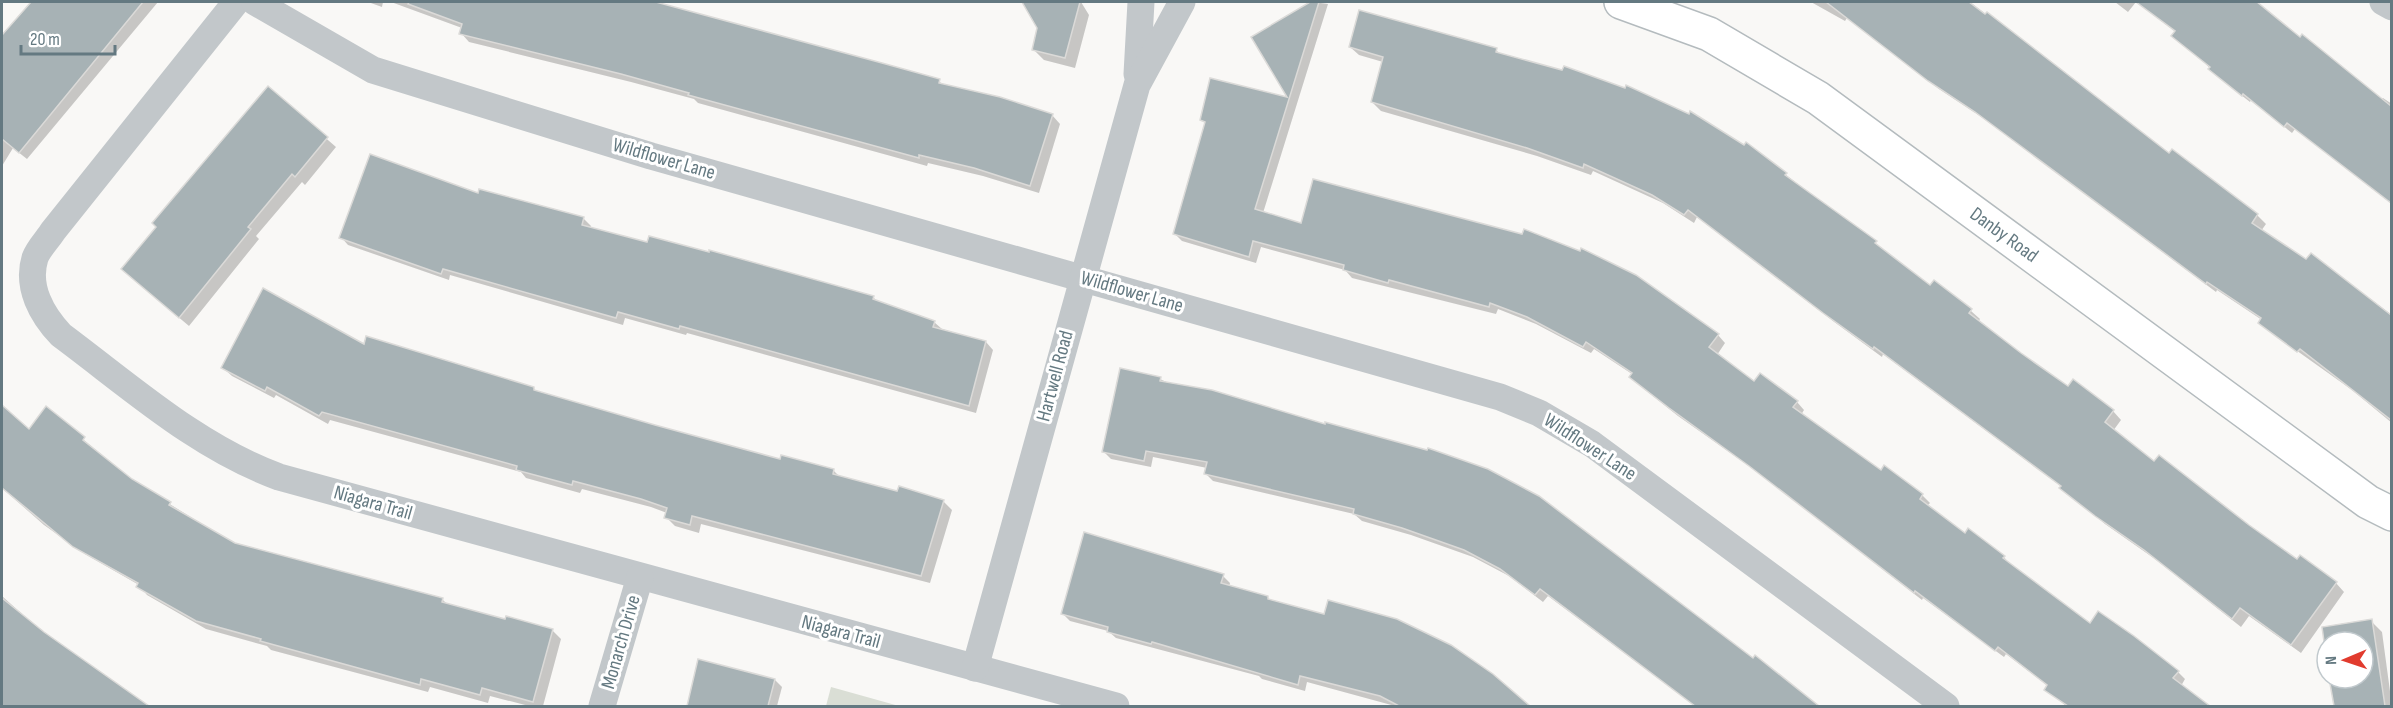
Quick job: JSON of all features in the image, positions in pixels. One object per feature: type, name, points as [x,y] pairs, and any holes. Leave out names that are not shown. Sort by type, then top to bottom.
[{"type":"street","name":"Niagara Trail","points":[[236,2],[53,231],[35,259],[34,292],[45,318],[61,335],[206,444],[233,459],[279,477],[1116,706]]},
{"type":"street","name":"Wildflower Lane","points":[[255,2],[374,70],[662,160],[1460,383],[1539,413],[1592,444],[1946,706]]},
{"type":"street","name":"Hartwell Road","points":[[1137,85],[1141,2]]},
{"type":"street","name":"Hartwell Road","points":[[975,668],[1137,85],[1182,2]]},
{"type":"street","name":"Danby Road","points":[[1621,2],[1709,34],[1818,99],[2380,508],[2391,531]]},
{"type":"street","points":[[2384,2],[2391,8]]},
{"type":"street","name":"Monarch Drive","points":[[602,706],[640,577]]},
{"type":"shaded area","points":[[831,687],[899,706],[826,706]]},
{"type":"building","points":[[31,2],[143,2],[19,153],[2,139],[2,35]]},
{"type":"building","points":[[409,2],[656,2],[940,79],[939,83],[1000,97],[1053,114],[1030,186],[974,168],[919,155],[919,158],[688,95],[689,93],[621,74],[459,34],[462,24],[408,4]]},
{"type":"building","points":[[1022,2],[1080,2],[1065,58],[1032,50],[1037,28]]},
{"type":"building","points":[[1310,2],[1319,2],[1255,209],[1301,223],[1313,179],[1522,234],[1524,229],[1580,251],[1581,248],[1636,275],[1719,334],[1709,347],[1754,381],[1760,373],[1798,401],[1793,407],[1881,470],[1884,465],[1923,494],[1920,499],[1965,533],[1968,528],[2005,556],[2003,558],[2090,623],[2098,611],[2134,636],[2179,671],[2173,678],[2210,706],[2068,706],[2044,690],[2047,685],[1998,647],[1995,651],[1915,591],[1914,593],[1629,377],[1632,373],[1586,342],[1583,347],[1527,317],[1490,303],[1489,307],[1389,280],[1388,283],[1343,270],[1344,265],[1253,241],[1249,257],[1173,234],[1205,122],[1200,120],[1210,78],[1287,97],[1251,37]]},
{"type":"building","points":[[1826,2],[1969,2],[1985,14],[1987,12],[2169,153],[2172,149],[2258,214],[2252,223],[2306,259],[2311,253],[2391,315],[2391,420],[2300,349],[2297,352],[2258,323],[2261,318],[2207,282],[2206,284],[1975,112],[1928,81]]},
{"type":"building","points":[[2136,2],[2257,2],[2300,37],[2302,34],[2391,106],[2391,203],[2287,123],[2284,127],[2243,94],[2242,96],[2171,36],[2175,31]]},
{"type":"building","points":[[1359,10],[1497,48],[1496,52],[1562,70],[1564,66],[1625,88],[1626,85],[1689,114],[1690,111],[1744,145],[1746,142],[1787,173],[1785,175],[1877,241],[1875,243],[1930,285],[1934,280],[1972,309],[1969,313],[2021,353],[2068,386],[2073,379],[2114,410],[2105,422],[2154,461],[2159,455],[2249,525],[2297,559],[2300,555],[2337,582],[2291,645],[2240,608],[2232,619],[2144,550],[2059,488],[2061,486],[1874,347],[1873,349],[1823,313],[1688,210],[1684,215],[1652,195],[1584,164],[1583,168],[1527,148],[1371,102],[1383,57],[1349,47]]},
{"type":"building","points":[[268,86],[328,137],[295,177],[292,174],[248,227],[251,229],[179,318],[121,269],[156,227],[152,223]]},
{"type":"building","points":[[370,154],[478,193],[479,189],[584,217],[582,225],[647,242],[649,236],[709,252],[709,250],[874,296],[873,299],[935,321],[933,327],[986,341],[969,406],[680,326],[679,329],[618,312],[616,318],[443,269],[441,274],[339,238]]},
{"type":"building","points":[[263,288],[364,344],[366,336],[534,387],[534,390],[655,425],[780,459],[781,455],[834,469],[833,474],[897,491],[899,486],[944,500],[921,576],[692,516],[690,525],[664,518],[667,508],[641,499],[573,481],[572,485],[516,470],[517,466],[322,412],[319,416],[267,387],[265,391],[221,368]]},
{"type":"building","points":[[1120,368],[1161,377],[1160,381],[1212,390],[1325,424],[1325,422],[1427,450],[1428,448],[1488,469],[1539,496],[1753,658],[1755,655],[1819,706],[1695,706],[1540,589],[1535,595],[1500,569],[1464,550],[1353,514],[1354,509],[1204,474],[1207,462],[1146,451],[1144,461],[1102,452]]},
{"type":"building","points":[[2,405],[29,429],[46,406],[85,437],[83,440],[132,479],[171,502],[169,505],[235,543],[443,598],[442,602],[553,629],[533,702],[482,688],[480,695],[421,679],[420,685],[196,621],[136,587],[138,583],[73,547],[2,488]]},
{"type":"building","points":[[1084,532],[1224,574],[1221,583],[1268,596],[1268,599],[1324,614],[1328,600],[1397,619],[1451,645],[1493,674],[1530,706],[1399,706],[1380,696],[1300,676],[1298,685],[1152,642],[1151,644],[1107,632],[1108,627],[1061,614]]},
{"type":"building","points":[[2,598],[44,632],[149,706],[2,706]]},
{"type":"building","points":[[2372,619],[2374,630],[2322,630],[2322,627]]},
{"type":"building","points":[[2375,639],[2385,706],[2334,706],[2331,690],[2375,690]]},
{"type":"building","points":[[698,659],[775,679],[768,706],[687,706]]}]
